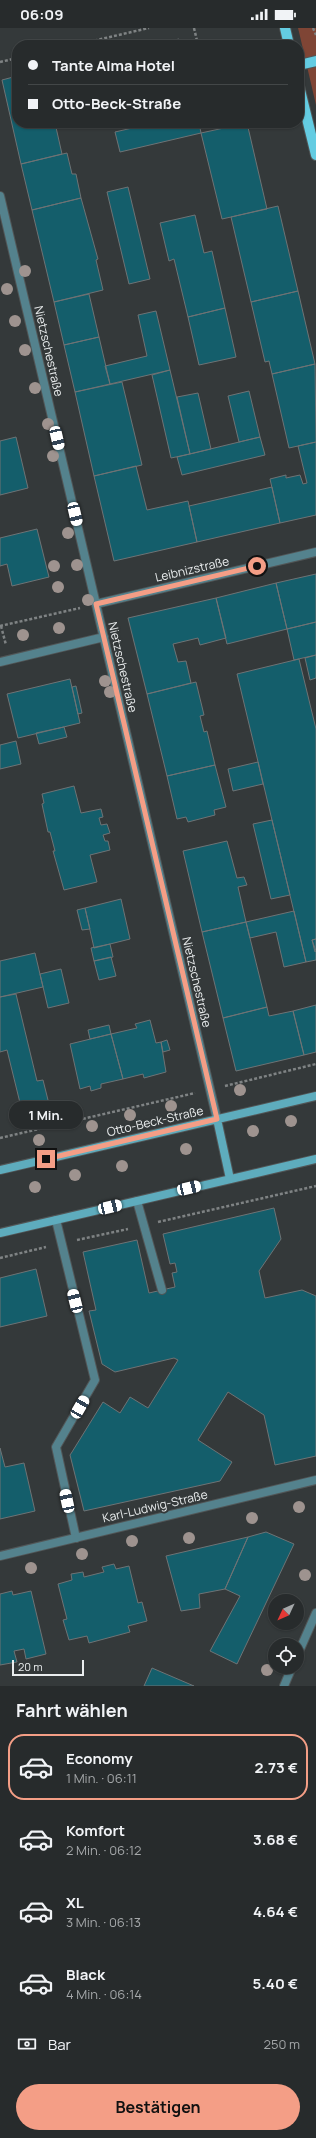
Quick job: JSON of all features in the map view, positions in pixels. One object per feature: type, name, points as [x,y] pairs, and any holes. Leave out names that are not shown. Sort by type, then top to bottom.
[{"type":"main road","points":[[285,28],[288,40]]},
{"type":"main road","points":[[304,64],[316,61]]},
{"type":"main road","points":[[304,106],[316,155]]},
{"type":"street","name":"Nietzschestraße","points":[[0,196],[217,1119]]},
{"type":"street","name":"Leibnizstraße","points":[[96,604],[316,552]]},
{"type":"street","points":[[0,662],[104,637]]},
{"type":"street","name":"Otto-Beck-Straße","points":[[0,1170],[316,1096]]},
{"type":"street","points":[[217,1119],[230,1179]]},
{"type":"street","points":[[0,1233],[316,1159]]},
{"type":"street","points":[[136,1201],[162,1290]]},
{"type":"street","points":[[56,1220],[95,1380],[56,1448],[76,1538]]},
{"type":"street","name":"Karl-Ludwig-Straße","points":[[0,1556],[316,1480]]},
{"type":"street","points":[[304,1640],[316,1612]]},
{"type":"street","points":[[284,1686],[289,1674]]},
{"type":"path","points":[[97,40],[149,28]]},
{"type":"path","points":[[194,28],[197,40]]},
{"type":"path","points":[[313,28],[316,35]]},
{"type":"path","points":[[0,62],[12,59]]},
{"type":"path","points":[[0,626],[96,604]]},
{"type":"path","points":[[0,1138],[316,1064]]},
{"type":"shaded area","points":[[298,28],[316,28],[316,105],[304,53],[304,40],[301,40]]},
{"type":"building","points":[[12,77],[12,124],[2,80]]},
{"type":"building","points":[[13,128],[56,128],[62,154],[21,164]]},
{"type":"building","points":[[132,128],[200,128],[201,133],[120,152],[115,132]]},
{"type":"building","points":[[224,128],[248,128],[267,209],[222,219],[201,133]]},
{"type":"building","points":[[67,153],[72,174],[76,174],[81,198],[32,210],[21,164]]},
{"type":"building","points":[[128,187],[150,279],[129,284],[107,192]]},
{"type":"building","points":[[81,198],[98,259],[96,260],[103,290],[54,302],[32,210]]},
{"type":"building","points":[[278,206],[298,291],[251,302],[231,217]]},
{"type":"building","points":[[195,215],[204,253],[212,251],[225,308],[188,317],[174,259],[169,261],[160,223]]},
{"type":"building","points":[[298,291],[315,364],[272,374],[269,361],[265,362],[251,302]]},
{"type":"building","points":[[89,294],[99,337],[64,345],[54,302]]},
{"type":"building","points":[[225,308],[236,357],[199,365],[188,317]]},
{"type":"building","points":[[156,311],[170,370],[110,384],[105,366],[147,356],[138,315]]},
{"type":"building","points":[[99,337],[110,384],[75,392],[64,345]]},
{"type":"building","points":[[315,364],[316,442],[289,448],[272,374]]},
{"type":"building","points":[[170,370],[190,454],[171,458],[152,375]]},
{"type":"building","points":[[122,382],[142,465],[94,476],[75,392]]},
{"type":"building","points":[[249,391],[260,437],[239,442],[228,396]]},
{"type":"building","points":[[198,393],[211,449],[190,454],[177,397]]},
{"type":"building","points":[[16,437],[28,488],[0,495],[0,441]]},
{"type":"building","points":[[260,437],[265,455],[182,475],[177,457]]},
{"type":"building","points":[[316,442],[316,515],[280,523],[270,479],[286,475],[286,478],[300,475],[303,484],[307,483],[298,446]]},
{"type":"building","points":[[136,466],[147,510],[188,501],[197,542],[114,561],[94,476]]},
{"type":"building","points":[[272,487],[280,523],[197,542],[189,506]]},
{"type":"building","points":[[37,529],[49,577],[12,586],[7,564],[0,566],[0,538]]},
{"type":"building","points":[[316,574],[316,622],[287,629],[276,583]]},
{"type":"building","points":[[276,583],[287,629],[227,644],[216,598]]},
{"type":"building","points":[[216,598],[226,638],[200,645],[198,638],[173,644],[178,662],[186,661],[191,683],[147,694],[128,618]]},
{"type":"building","points":[[316,622],[316,655],[294,660],[287,629]]},
{"type":"building","points":[[316,655],[316,678],[310,680],[305,658]]},
{"type":"building","points":[[299,659],[316,729],[316,939],[312,940],[316,951],[316,960],[306,962],[237,674]]},
{"type":"building","points":[[70,679],[80,723],[18,738],[7,694]]},
{"type":"building","points":[[196,682],[204,715],[200,716],[204,732],[207,731],[215,765],[167,776],[147,694]]},
{"type":"building","points":[[76,686],[82,713],[78,714],[72,687]]},
{"type":"building","points":[[64,727],[67,737],[39,744],[36,733]]},
{"type":"building","points":[[16,741],[21,764],[0,769],[0,745]]},
{"type":"building","points":[[258,762],[263,784],[233,791],[228,769]]},
{"type":"building","points":[[215,765],[226,807],[214,810],[215,815],[188,822],[186,817],[177,819],[167,776]]},
{"type":"building","points":[[74,786],[81,813],[101,809],[103,817],[99,818],[101,825],[107,824],[110,833],[103,835],[105,841],[108,841],[110,850],[90,855],[97,882],[64,890],[53,851],[55,851],[50,832],[48,832],[42,804],[44,803],[42,794]]},
{"type":"building","points":[[272,820],[290,895],[271,899],[253,824]]},
{"type":"building","points":[[227,841],[237,878],[244,877],[247,885],[238,887],[246,922],[202,932],[183,851]]},
{"type":"building","points":[[121,899],[130,939],[94,948],[85,908]]},
{"type":"building","points":[[85,908],[90,929],[82,930],[77,910]]},
{"type":"building","points":[[294,911],[306,962],[284,967],[276,932],[250,938],[246,922]]},
{"type":"building","points":[[246,922],[267,1007],[223,1018],[202,932]]},
{"type":"building","points":[[316,939],[316,951],[315,952],[312,940]]},
{"type":"building","points":[[110,944],[113,957],[94,961],[91,948]]},
{"type":"building","points":[[35,953],[43,987],[0,997],[0,961]]},
{"type":"building","points":[[111,957],[116,976],[99,980],[94,961]]},
{"type":"building","points":[[61,969],[69,1003],[48,1008],[40,974]]},
{"type":"building","points":[[16,994],[37,1081],[43,1080],[49,1104],[22,1111],[7,1050],[0,1052],[0,997]]},
{"type":"building","points":[[316,1005],[316,1052],[304,1055],[293,1011]]},
{"type":"building","points":[[267,1007],[269,1016],[293,1011],[304,1055],[236,1071],[223,1018]]},
{"type":"building","points":[[150,1020],[156,1043],[161,1042],[166,1072],[144,1078],[143,1074],[123,1079],[111,1034],[137,1028],[135,1024]]},
{"type":"building","points":[[109,1025],[111,1034],[90,1039],[88,1030]]},
{"type":"building","points":[[111,1034],[123,1079],[101,1084],[101,1088],[91,1091],[90,1086],[80,1089],[70,1044]]},
{"type":"building","points":[[167,1040],[170,1050],[163,1052],[161,1042]]},
{"type":"building","points":[[274,1208],[281,1239],[259,1271],[265,1298],[302,1290],[316,1296],[316,1456],[275,1465],[264,1415],[228,1392],[198,1440],[232,1462],[220,1481],[84,1511],[70,1455],[103,1402],[120,1413],[130,1397],[148,1408],[178,1360],[174,1358],[115,1372],[102,1364],[89,1311],[96,1310],[83,1252],[137,1240],[149,1293],[175,1287],[172,1273],[177,1272],[175,1263],[170,1264],[163,1234]]},
{"type":"building","points":[[36,1269],[47,1316],[0,1327],[0,1278]]},
{"type":"building","points":[[0,1448],[5,1467],[24,1463],[35,1511],[0,1519]]},
{"type":"building","points":[[266,1532],[294,1544],[270,1594],[268,1594],[268,1599],[237,1664],[210,1651],[240,1596],[225,1589],[248,1537]]},
{"type":"building","points":[[248,1537],[225,1589],[199,1594],[200,1608],[181,1611],[166,1556]]},
{"type":"building","points":[[114,1564],[116,1569],[129,1566],[138,1603],[142,1602],[147,1621],[128,1626],[130,1632],[89,1643],[87,1636],[69,1640],[63,1620],[67,1619],[58,1584],[72,1580],[71,1574],[83,1572],[84,1577],[104,1572],[102,1567]]},
{"type":"building","points":[[12,1591],[13,1595],[31,1591],[46,1654],[26,1659],[24,1649],[14,1651],[17,1662],[0,1665],[0,1594]]},
{"type":"building","points":[[152,1668],[194,1686],[144,1686]]},
{"type":"route","points":[[46,1159],[217,1119],[96,604],[257,566]]}]
